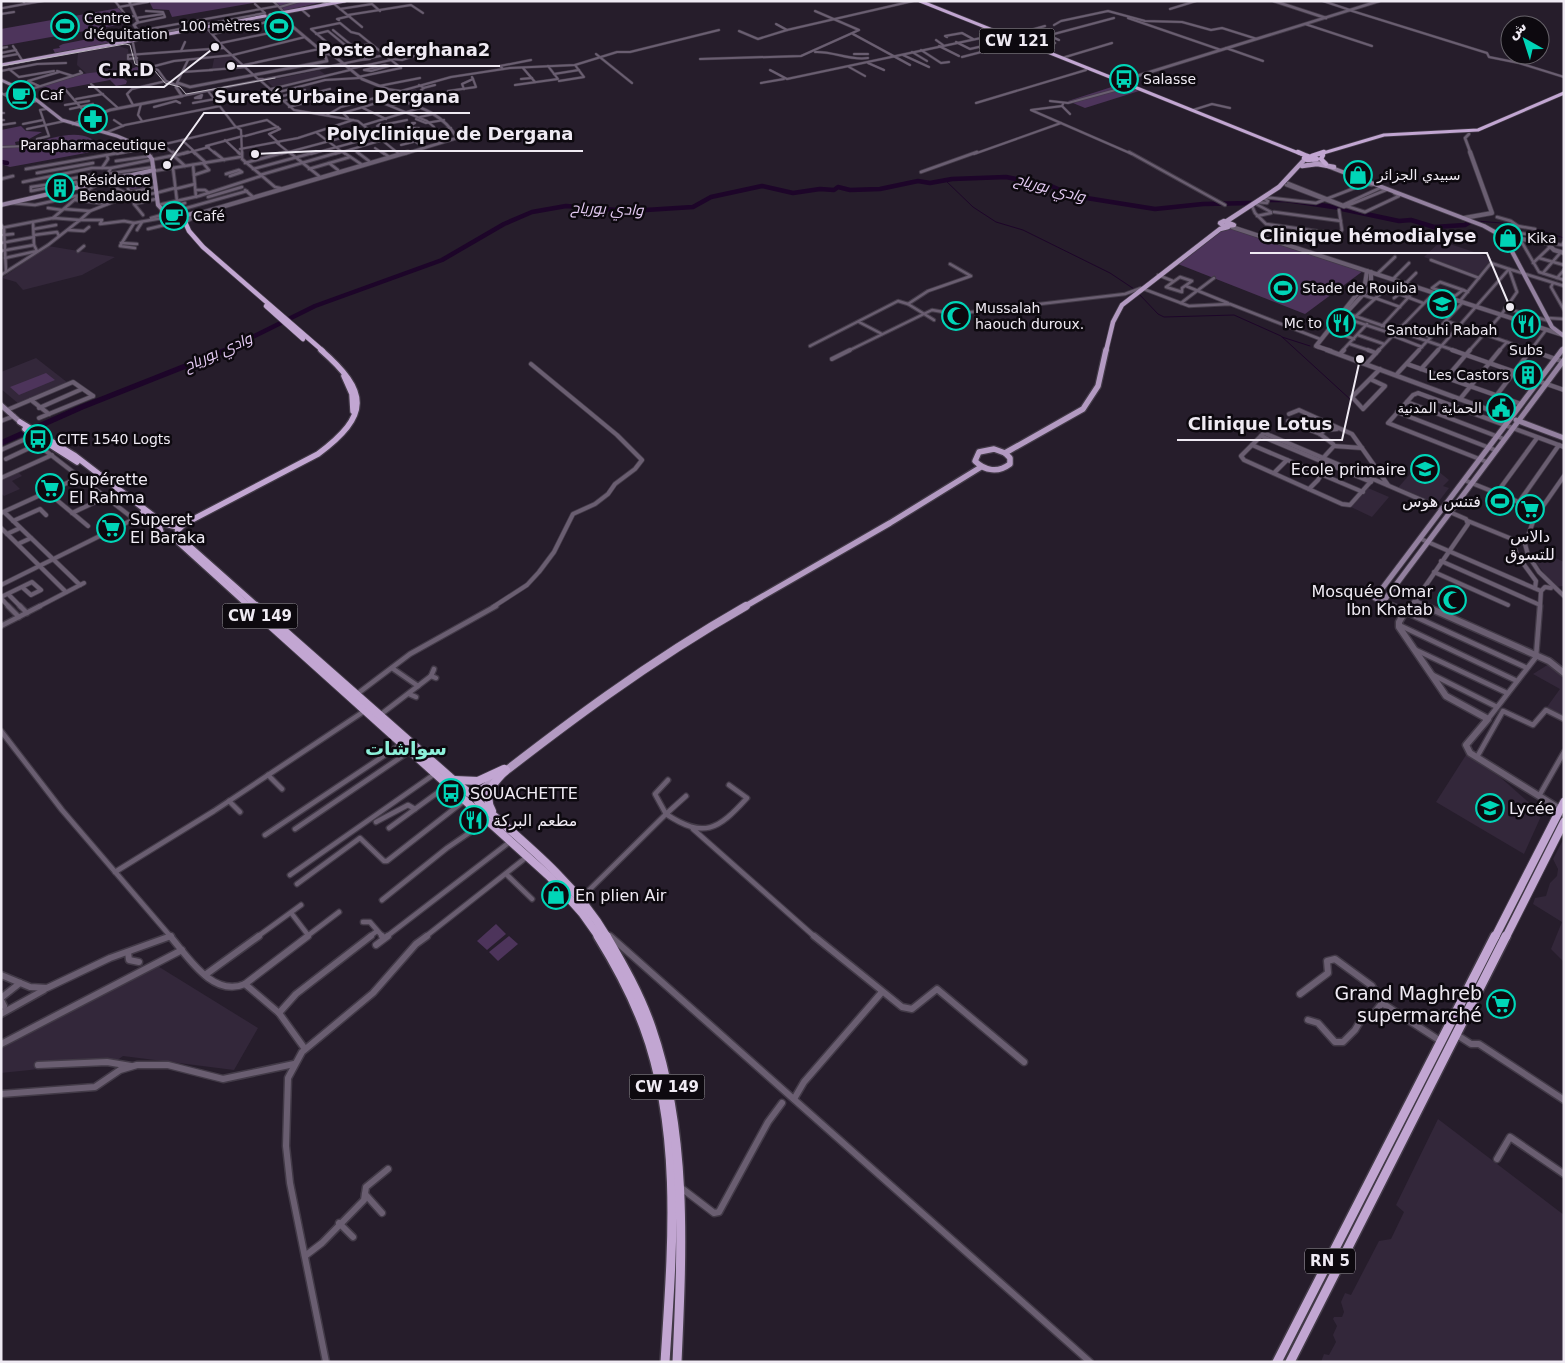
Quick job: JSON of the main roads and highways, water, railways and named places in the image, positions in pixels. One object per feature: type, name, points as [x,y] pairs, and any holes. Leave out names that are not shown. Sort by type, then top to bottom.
[{"type":"highway","name":"CW 121","points":[[919,1],[1086,70],[1297,153]]},
{"type":"highway","points":[[919,1],[1193,110],[1309,159],[1372,139],[1395,134],[1469,134],[1492,127],[1564,94]]},
{"type":"highway","points":[[1297,153],[1322,155],[1368,138],[1393,133],[1472,131],[1564,94]]},
{"type":"highway","points":[[1322,155],[1321,158],[1326,164]]},
{"type":"highway","points":[[164,534],[311,459],[341,436],[354,418],[358,400],[350,376],[174,220]]},
{"type":"highway","points":[[164,534],[306,458],[336,435],[350,418],[353,410],[352,394],[346,378],[288,322]]},
{"type":"highway","name":"CW 149","points":[[23,424],[32,434],[56,446],[164,524],[176,528],[182,543],[436,773],[451,782]]},
{"type":"highway","points":[[46,451],[56,446]]},
{"type":"highway","name":"CW 149","points":[[56,446],[150,517],[160,526],[164,534],[182,543],[380,715],[451,782],[498,820],[556,873],[601,927],[636,990],[658,1048],[671,1106],[680,1187],[682,1251],[677,1362]]},
{"type":"highway","points":[[150,517],[153,527],[159,535],[182,543],[182,531],[191,521]]},
{"type":"highway","points":[[451,782],[478,781],[505,769]]},
{"type":"highway","points":[[498,820],[488,805],[488,794],[505,769]]},
{"type":"highway","name":"CW 149","points":[[469,797],[488,820],[528,856],[574,904],[592,926],[613,960],[644,1028],[659,1081],[672,1172],[671,1278],[665,1362]]},
{"type":"highway","name":"RN 5","points":[[1277,1362],[1562,806]]},
{"type":"highway","name":"RN 5","points":[[1290,1362],[1564,822]]},
{"type":"main road","points":[[142,37],[343,1]]},
{"type":"main road","points":[[1,64],[343,1]]},
{"type":"main road","points":[[1,64],[41,57]]},
{"type":"main road","points":[[1,80],[24,90],[46,109],[65,121],[136,143],[151,156],[153,161],[156,199],[161,210],[174,220],[198,212]]},
{"type":"main road","points":[[1309,159],[1464,218],[1502,236],[1525,274],[1552,328],[1563,336]]},
{"type":"main road","points":[[1309,159],[1317,164],[1334,167]]},
{"type":"main road","points":[[1264,197],[1287,184],[1292,175],[1309,159]]},
{"type":"main road","points":[[1005,453],[1071,418],[1088,404],[1101,383],[1116,316],[1131,295],[1220,227],[1233,225],[1254,204],[1282,185],[1292,171],[1309,159]]},
{"type":"main road","points":[[1,205],[98,182],[105,178],[124,178],[130,172],[154,169]]},
{"type":"main road","points":[[1220,227],[1221,222],[1227,221],[1233,225]]},
{"type":"main road","points":[[1563,361],[1383,602],[1375,598],[1564,348]]},
{"type":"main road","name":"CW 149","points":[[1,405],[23,424]]},
{"type":"main road","points":[[1510,418],[1564,438]]},
{"type":"main road","points":[[991,449],[1005,453],[1011,461],[1004,469],[996,471],[981,467],[975,461],[978,452],[991,449]]},
{"type":"main road","points":[[469,797],[623,682],[672,649],[890,524],[981,467]]},
{"type":"waterway","points":[[1,162],[7,163]]},
{"type":"waterway","name":"وادي بورياح","points":[[224,351],[315,306],[442,260],[504,224],[532,212],[566,206],[630,211],[693,207],[711,197],[762,186],[793,193],[820,189],[834,190],[838,187],[850,190],[880,189],[918,181],[930,183],[952,179],[1006,177],[1051,186],[1074,196],[1155,209],[1203,204],[1252,203]]},
{"type":"waterway","points":[[945,180],[973,207],[996,222],[1023,230],[1110,273],[1134,289]]},
{"type":"waterway","points":[[1269,200],[1286,200],[1340,208]]},
{"type":"waterway","points":[[1342,209],[1399,221],[1411,220],[1434,227],[1465,225],[1470,222]]},
{"type":"waterway","points":[[1476,221],[1514,224]]},
{"type":"waterway","points":[[1520,225],[1533,227]]},
{"type":"waterway","points":[[1536,229],[1564,238]]},
{"type":"waterway","points":[[1139,294],[1158,314],[1164,317],[1234,315],[1282,337]]},
{"type":"waterway","points":[[1282,337],[1310,346]]},
{"type":"waterway","points":[[1282,337],[1363,411]]},
{"type":"waterway","name":"وادي بورياح","points":[[1,443],[82,407],[226,350]]},
{"type":"tram line","points":[[1,66],[125,44],[130,45],[135,64],[155,71],[165,83],[180,87],[186,94],[275,78]]},
{"type":"place","name":"Centre d'équitation","points":[[65,26]]},
{"type":"place","name":"100 mètres","points":[[279,26]]},
{"type":"place","name":"C.R.D","points":[[215,47]]},
{"type":"place","name":"Poste derghana2","points":[[231,66]]},
{"type":"place","name":"Salasse","points":[[1124,79]]},
{"type":"place","name":"Caf","points":[[21,95]]},
{"type":"place","name":"Parapharmaceutique","points":[[93,119]]},
{"type":"place","name":"Polyclinique de Dergana","points":[[255,154]]},
{"type":"place","name":"Sureté Urbaine Dergana","points":[[167,165]]},
{"type":"place","name":"سبيدي الجزائر","points":[[1358,175]]},
{"type":"place","name":"Résidence Bendaoud","points":[[60,188]]},
{"type":"place","name":"Café","points":[[174,216]]},
{"type":"place","name":"Kika","points":[[1508,238]]},
{"type":"place","name":"Stade de Rouiba","points":[[1283,288]]},
{"type":"place","name":"Santouhi Rabah","points":[[1442,304]]},
{"type":"place","name":"Clinique hémodialyse","points":[[1510,307]]},
{"type":"place","name":"Mussalah haouch duroux.","points":[[956,316]]},
{"type":"place","name":"Mc to","points":[[1341,323]]},
{"type":"place","name":"Subs","points":[[1526,324]]},
{"type":"place","name":"Clinique Lotus","points":[[1360,359]]},
{"type":"place","name":"Les Castors","points":[[1528,375]]},
{"type":"place","name":"الحماية المدنية","points":[[1501,408]]},
{"type":"place","name":"CITE 1540 Logts","points":[[38,439]]},
{"type":"place","name":"Ecole primaire","points":[[1425,469]]},
{"type":"place","name":"Supérette El Rahma","points":[[50,488]]},
{"type":"place","name":"فتنس هوس","points":[[1500,501]]},
{"type":"place","name":"دالاس للتسوق","points":[[1530,509]]},
{"type":"place","name":"Superet El Baraka","points":[[111,528]]},
{"type":"place","name":"Mosquée Omar Ibn Khatab","points":[[1452,600]]},
{"type":"place","name":"SOUACHETTE","points":[[451,793]]},
{"type":"place","name":"Lycée","points":[[1490,808]]},
{"type":"place","name":"مطعم البركة","points":[[474,820]]},
{"type":"place","name":"En plien Air","points":[[556,895]]},
{"type":"place","name":"Grand Maghreb supermarché","points":[[1501,1004]]},
{"type":"district","name":"سواشات","points":[[406,748]]}]
